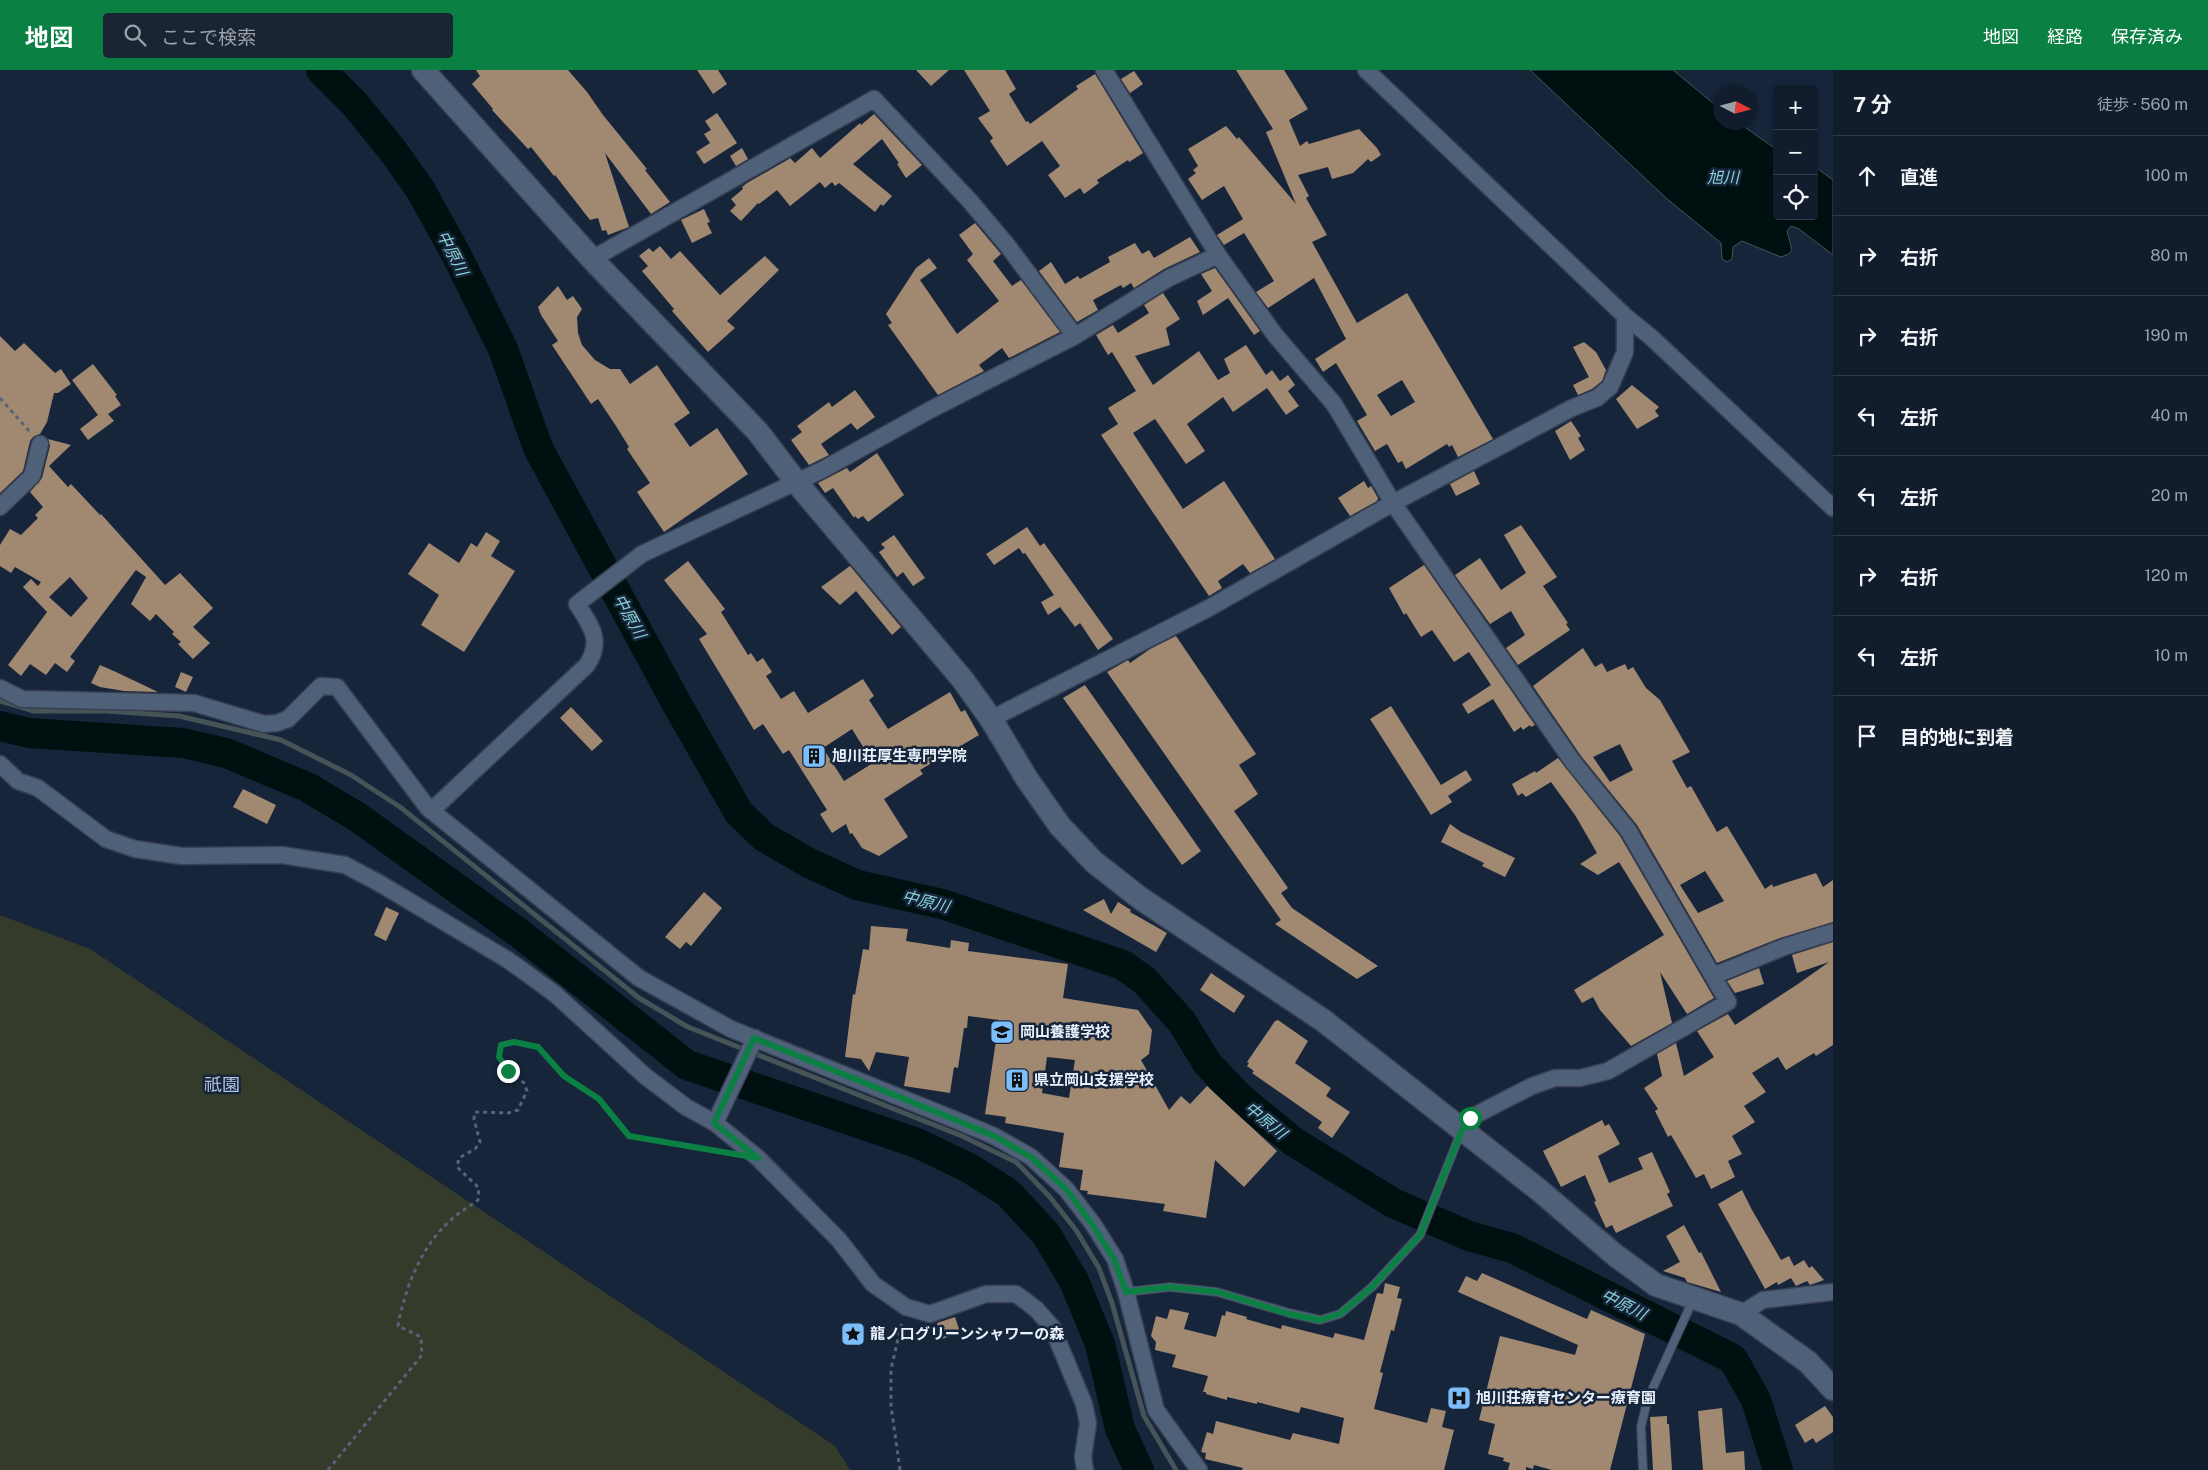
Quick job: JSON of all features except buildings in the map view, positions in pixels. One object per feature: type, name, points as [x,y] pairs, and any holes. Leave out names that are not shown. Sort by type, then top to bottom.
[{"type":"street","points":[[423,70],[592,258],[758,432],[797,483],[963,680],[991,719],[1027,779],[1060,826],[1094,862],[1140,898],[1324,1021],[1539,1190],[1622,1260],[1656,1285],[1741,1314],[1808,1362],[1833,1389]]},
{"type":"street","points":[[1104,70],[1218,254],[1275,336],[1334,404],[1394,503],[1573,762],[1628,830],[1728,1002],[1608,1071],[1580,1078],[1555,1078],[1532,1086],[1470,1118],[1462,1130]]},
{"type":"street","points":[[1366,70],[1625,316],[1652,338],[1833,508]]},
{"type":"street","points":[[592,258],[874,99],[969,200],[1007,245],[1075,336]]},
{"type":"street","points":[[431,811],[587,665],[594,654],[594,632],[577,604],[642,554],[797,483],[939,405],[1075,336],[1169,278],[1218,254]]},
{"type":"street","points":[[991,719],[1209,608],[1394,503],[1572,408],[1597,398],[1610,387],[1625,352],[1625,316]]},
{"type":"street","points":[[0,507],[32,476],[40,444]]},
{"type":"street","points":[[0,688],[22,699],[194,703],[264,724],[288,719],[321,686],[337,687],[431,811],[640,978],[753,1042],[951,1118],[994,1136],[1031,1157],[1066,1189],[1092,1224],[1114,1259],[1126,1292],[1156,1410],[1199,1470]]},
{"type":"street","points":[[0,764],[18,781],[38,788],[106,839],[135,849],[182,856],[282,855],[345,865],[379,883],[508,960],[555,994],[645,1076],[686,1107],[716,1120],[758,1158],[839,1240],[873,1284],[906,1307],[930,1314],[986,1294],[1016,1294],[1036,1309],[1052,1327],[1084,1404],[1088,1423],[1083,1457],[1085,1470]]},
{"type":"street","points":[[1713,976],[1784,946],[1833,932]]},
{"type":"street","points":[[716,1120],[753,1042]]},
{"type":"street","points":[[1741,1314],[1763,1300],[1833,1292]]},
{"type":"lane","points":[[1126,1292],[1170,1287],[1218,1292],[1289,1314],[1320,1320],[1340,1314],[1372,1287],[1420,1235],[1462,1130]]},
{"type":"lane","points":[[1644,1470],[1641,1427],[1647,1401],[1694,1298]]},
{"type":"path","points":[[0,398],[40,444]]},
{"type":"path","points":[[328,1470],[422,1356],[421,1337],[398,1326],[402,1305],[425,1248],[453,1218],[478,1200],[480,1188],[457,1167],[459,1158],[475,1150],[480,1142],[474,1119],[475,1112],[508,1113],[518,1110],[527,1091],[524,1083],[508,1071],[499,1057],[501,1045],[514,1042],[538,1047],[564,1076],[599,1099],[629,1136],[758,1158]]},
{"type":"path","points":[[900,1470],[891,1406],[891,1369],[906,1307]]},
{"type":"green space","points":[[0,915],[90,949],[835,1446],[850,1470],[0,1470]]},
{"type":"water","name":"旭川","points":[[1530,70],[1673,70],[1713,103],[1713,130],[1749,130],[1773,147],[1773,220],[1818,220],[1818,169],[1833,180],[1833,255],[1799,229],[1791,226],[1787,231],[1792,250],[1789,254],[1781,257],[1742,241],[1733,247],[1732,259],[1727,262],[1722,259],[1721,243],[1666,198]]},
{"type":"waterway","name":"中原川","points":[[321,70],[354,103],[393,151],[420,189],[457,256],[503,349],[538,448],[678,706],[739,813],[764,837],[809,863],[857,885],[942,904],[1123,965],[1145,981],[1182,1022],[1207,1063],[1240,1098],[1294,1142],[1393,1203],[1469,1236],[1512,1248],[1733,1359],[1756,1400],[1778,1470]]},
{"type":"waterway","points":[[0,701],[34,711],[106,711],[179,716],[281,740],[351,775],[400,807],[639,998],[688,1027],[962,1136],[1016,1162],[1049,1196],[1076,1230],[1099,1268],[1112,1303],[1144,1416],[1176,1470]]},
{"type":"waterway","points":[[0,726],[29,733],[183,743],[226,753],[307,787],[356,816],[519,933],[687,1065],[917,1143],[969,1168],[1008,1193],[1046,1234],[1074,1281],[1100,1344],[1120,1429],[1139,1470]]},
{"type":"place","name":"旭川荘厚生専門学院","points":[[814,756]]},
{"type":"place","name":"岡山養護学校","points":[[1002,1032]]},
{"type":"place","name":"県立岡山支援学校","points":[[1017,1080]]},
{"type":"place","name":"龍ノ口グリーンシャワーの森","points":[[853,1334]]},
{"type":"place","name":"旭川荘療育センター療育園","points":[[1459,1398]]},
{"type":"district","name":"祇園","points":[[222,1085]]},
{"type":"route","points":[[508,1071],[499,1057],[501,1045],[514,1042],[538,1047],[564,1076],[599,1099],[629,1136],[758,1158],[714,1123],[754,1038],[994,1136],[1031,1157],[1066,1189],[1092,1224],[1114,1259],[1126,1292],[1170,1287],[1218,1292],[1289,1314],[1320,1320],[1340,1314],[1372,1287],[1420,1235],[1462,1130],[1470,1118]]}]
